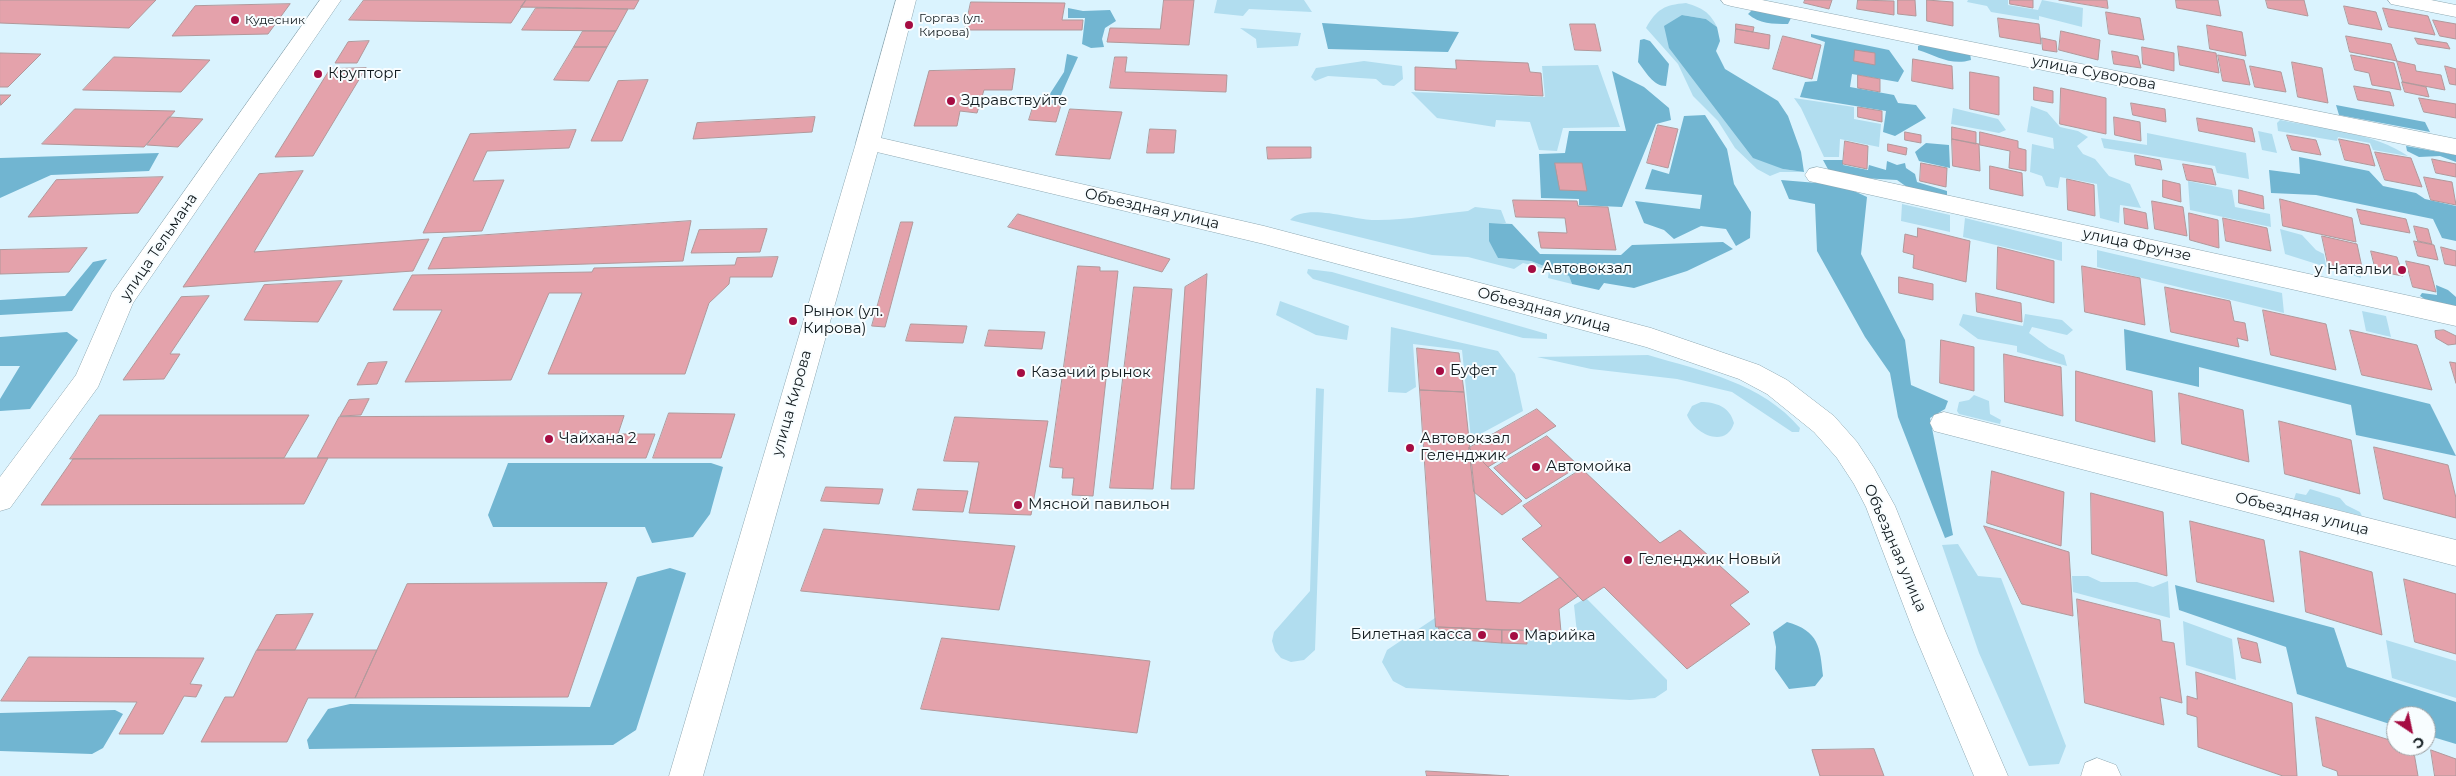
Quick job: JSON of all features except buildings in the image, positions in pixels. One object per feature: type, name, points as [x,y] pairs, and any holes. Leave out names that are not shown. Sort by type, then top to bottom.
[{"type":"street","name":"улица Тельмана","points":[[0,499],[88,380],[122,300],[330,0]]},
{"type":"street","name":"улица Кирова","points":[[686,776],[868,143],[906,0]]},
{"type":"street","name":"улица Суворова","points":[[1731,0],[2456,147]]},
{"type":"street","points":[[2398,0],[2456,10]]},
{"type":"street","name":"Объездная улица","points":[[868,143],[1264,235],[1651,338],[1730,365],[1777,387],[1800,403],[1824,424],[1847,450],[1864,476],[1880,506],[1991,776]]},
{"type":"street","name":"улица Фрунзе","points":[[1818,175],[2456,316]]},
{"type":"street","name":"Объездная улица","points":[[1944,423],[2456,553]]},
{"type":"shaded area","points":[[1217,0],[1304,0],[1312,12],[1249,9],[1243,16],[1214,13]]},
{"type":"shaded area","points":[[1968,0],[2008,0],[2008,5],[2038,10],[2042,0],[2083,8],[2082,27],[2039,16],[2039,20],[1991,12],[1987,6],[1967,2]]},
{"type":"shaded area","points":[[1686,3],[1705,11],[1717,27],[1706,19],[1682,15],[1783,169],[1804,172],[1780,172],[1770,176],[1757,169],[1735,148],[1718,121],[1693,96],[1678,64],[1646,28],[1654,16],[1662,9]]},
{"type":"shaded area","points":[[1068,8],[1083,11],[1110,10],[1116,21],[1105,28],[1102,39],[1104,47],[1091,48],[1082,44],[1085,18],[1068,18]]},
{"type":"shaded area","points":[[1753,9],[1791,18],[1788,24],[1766,23],[1748,14]]},
{"type":"shaded area","points":[[1682,15],[1706,19],[1717,27],[1720,41],[1716,51],[1725,69],[1778,101],[1788,116],[1801,152],[1804,172],[1783,169],[1753,158],[1669,48],[1664,26]]},
{"type":"shaded area","points":[[1322,23],[1459,32],[1448,52],[1328,49]]},
{"type":"shaded area","points":[[1240,28],[1301,33],[1298,46],[1257,48],[1256,39]]},
{"type":"shaded area","points":[[1811,34],[1889,50],[1904,71],[1898,82],[1852,74],[1850,87],[1894,95],[1898,103],[1916,105],[1926,118],[1895,136],[1883,132],[1886,111],[1800,97],[1805,82],[1817,81],[1825,42],[1811,37]]},
{"type":"shaded area","points":[[1640,40],[1650,41],[1669,64],[1666,86],[1657,84],[1638,62]]},
{"type":"shaded area","points":[[1928,42],[1970,53],[1971,60],[1964,62],[1950,61],[1918,50],[1918,46]]},
{"type":"shaded area","points":[[1067,54],[1078,57],[1057,104],[1044,103],[1064,72]]},
{"type":"shaded area","points":[[1364,61],[1402,66],[1403,79],[1394,86],[1383,85],[1376,79],[1328,76],[1315,81],[1311,77],[1316,68]]},
{"type":"shaded area","points":[[1598,65],[1620,127],[1563,128],[1557,151],[1539,150],[1530,122],[1496,120],[1495,127],[1437,118],[1411,92],[1545,97],[1542,66]]},
{"type":"shaded area","points":[[1612,71],[1644,87],[1669,108],[1671,120],[1656,124],[1622,207],[1579,205],[1579,199],[1541,198],[1539,154],[1565,153],[1569,131],[1626,131]]},
{"type":"shaded area","points":[[1794,98],[1854,107],[1854,119],[1881,124],[1879,147],[1840,139],[1839,157],[1824,157],[1801,108]]},
{"type":"shaded area","points":[[2336,105],[2425,122],[2430,132],[2339,115]]},
{"type":"shaded area","points":[[2031,106],[2047,112],[2060,127],[2078,131],[2088,137],[2077,146],[2083,154],[2095,159],[2109,176],[2130,184],[2141,208],[2120,205],[2119,223],[2100,218],[2097,184],[2060,177],[2058,188],[2046,186],[2042,176],[2030,172],[2032,144],[2054,149],[2053,138],[2027,132]]},
{"type":"shaded area","points":[[1953,108],[1998,119],[2006,130],[1999,133],[1951,124]]},
{"type":"shaded area","points":[[1705,115],[1727,149],[1734,184],[1751,212],[1750,238],[1736,246],[1726,229],[1701,226],[1674,239],[1664,230],[1644,223],[1635,201],[1700,209],[1702,195],[1645,189],[1652,169],[1669,174],[1684,116]]},
{"type":"shaded area","points":[[2280,120],[2347,132],[2380,142],[2408,156],[2373,150],[2370,143],[2338,137],[2337,141],[2278,131],[2277,123]]},
{"type":"shaded area","points":[[2258,131],[2272,134],[2277,153],[2262,150]]},
{"type":"shaded area","points":[[2147,133],[2246,153],[2249,179],[2217,173],[2215,166],[2104,148],[2101,138],[2147,145]]},
{"type":"shaded area","points":[[1926,143],[1949,145],[1950,168],[1919,161],[1915,152]]},
{"type":"shaded area","points":[[2406,146],[2456,155],[2456,162],[2440,156],[2419,157],[2407,151]]},
{"type":"shaded area","points":[[159,153],[149,171],[51,175],[0,198],[0,158]]},
{"type":"shaded area","points":[[2299,157],[2369,171],[2383,186],[2416,193],[2425,199],[2456,206],[2456,241],[2442,238],[2433,219],[2316,195],[2271,193],[2269,170],[2300,174]]},
{"type":"shaded area","points":[[1823,160],[1843,160],[1843,165],[1868,170],[1869,165],[1886,170],[1887,161],[1897,165],[1905,163],[1906,168],[1915,174],[1917,182],[1947,191],[1947,196],[1907,187],[1897,180],[1862,178],[1829,171]]},
{"type":"shaded area","points":[[1781,180],[1841,185],[1867,197],[1861,254],[1905,340],[1911,385],[1948,401],[1945,409],[1930,418],[1953,535],[1945,538],[1898,417],[1890,373],[1865,337],[1817,251],[1815,204],[1789,199]]},
{"type":"shaded area","points":[[2188,181],[2232,190],[2235,207],[2270,214],[2271,227],[2190,210]]},
{"type":"shaded area","points":[[1902,204],[1950,215],[1950,232],[1901,221]]},
{"type":"shaded area","points":[[1475,207],[1501,210],[1506,223],[1489,223],[1498,258],[1531,261],[1569,276],[1572,284],[1548,278],[1549,270],[1523,263],[1514,269],[1468,257],[1432,255],[1290,220],[1297,215],[1317,212],[1372,220],[1396,219],[1468,211]]},
{"type":"shaded area","points":[[1965,218],[2062,242],[2062,261],[1963,237]]},
{"type":"shaded area","points":[[1489,223],[1512,224],[1540,254],[1621,255],[1632,245],[1723,242],[1733,249],[1687,271],[1634,288],[1604,283],[1599,290],[1572,284],[1569,276],[1531,261],[1498,258],[1489,241]]},
{"type":"shaded area","points":[[2280,229],[2302,235],[2316,250],[2324,254],[2326,265],[2361,273],[2361,278],[2285,254]]},
{"type":"shaded area","points":[[2097,250],[2282,293],[2284,313],[2097,267]]},
{"type":"shaded area","points":[[107,259],[72,311],[0,315],[0,300],[65,296],[93,262]]},
{"type":"shaded area","points":[[1308,269],[1332,272],[1547,334],[1547,339],[1523,338],[1313,279],[1307,273]]},
{"type":"shaded area","points":[[2436,285],[2448,290],[2456,297],[2456,310],[2432,304],[2420,296],[2422,293],[2437,295]]},
{"type":"shaded area","points":[[1280,301],[1349,326],[1347,340],[1316,335],[1276,315]]},
{"type":"shaded area","points":[[2362,311],[2386,316],[2391,337],[2366,331]]},
{"type":"shaded area","points":[[1963,314],[2023,326],[2025,314],[2062,320],[2073,330],[2067,335],[2032,327],[2029,333],[2049,348],[2064,355],[2067,366],[2017,352],[2017,346],[1978,339],[1959,325]]},
{"type":"shaded area","points":[[1391,327],[1498,351],[1515,374],[1523,411],[1471,439],[1462,350],[1413,344],[1416,387],[1406,393],[1388,392]]},
{"type":"shaded area","points":[[2124,329],[2430,404],[2456,456],[2356,435],[2351,405],[2199,367],[2199,387],[2126,370]]},
{"type":"shaded area","points":[[67,332],[78,340],[30,409],[0,411],[0,399],[20,366],[0,366],[0,337]]},
{"type":"shaded area","points":[[1648,355],[1710,373],[1749,389],[1785,413],[1800,428],[1799,432],[1792,432],[1732,392],[1677,379],[1591,369],[1537,357]]},
{"type":"shaded area","points":[[1316,388],[1324,389],[1315,650],[1304,660],[1291,662],[1281,658],[1275,651],[1272,641],[1274,632],[1310,591]]},
{"type":"shaded area","points":[[1974,395],[1989,401],[1990,414],[2001,420],[2000,424],[1959,414],[1957,411],[1959,402],[1969,400]]},
{"type":"shaded area","points":[[1701,402],[1717,404],[1726,409],[1734,423],[1730,431],[1717,437],[1703,433],[1696,428],[1687,415],[1692,406]]},
{"type":"shaded area","points":[[508,463],[711,463],[723,467],[710,514],[693,537],[652,543],[645,527],[493,527],[488,515]]},
{"type":"shaded area","points":[[2310,489],[2340,498],[2346,505],[2360,512],[2362,516],[2294,499],[2296,493],[2306,495]]},
{"type":"shaded area","points":[[1958,544],[1978,576],[2001,578],[2066,746],[2059,764],[2029,766],[1979,653],[1942,545]]},
{"type":"shaded area","points":[[670,568],[686,573],[636,730],[613,745],[309,749],[307,740],[328,709],[350,704],[590,707],[637,577]]},
{"type":"shaded area","points":[[2072,576],[2088,576],[2101,582],[2137,582],[2153,587],[2168,581],[2170,618],[2073,592]]},
{"type":"shaded area","points":[[2175,585],[2334,628],[2347,667],[2456,702],[2456,744],[2436,738],[2436,706],[2386,706],[2386,723],[2297,694],[2286,647],[2179,610]]},
{"type":"shaded area","points":[[1586,598],[1667,680],[1667,690],[1655,698],[1630,700],[1406,688],[1393,681],[1382,662],[1387,650],[1438,616],[1440,639],[1527,644],[1526,630],[1577,633],[1574,605]]},
{"type":"shaded area","points":[[2183,621],[2232,639],[2236,680],[2186,665]]},
{"type":"shaded area","points":[[1787,622],[1806,630],[1816,642],[1821,657],[1823,676],[1815,686],[1789,689],[1775,669],[1776,647],[1773,632]]},
{"type":"shaded area","points":[[2386,640],[2456,661],[2456,698],[2392,678]]},
{"type":"shaded area","points":[[115,710],[123,714],[103,748],[92,754],[0,751],[0,713]]},
{"type":"place","name":"Кудесник","points":[[235,20]]},
{"type":"place","name":"Горгаз (ул. Кирова)","points":[[909,25]]},
{"type":"place","name":"Крупторг","points":[[318,74]]},
{"type":"place","name":"Здравствуйте","points":[[951,101]]},
{"type":"place","name":"Автовокзал","points":[[1532,269]]},
{"type":"place","name":"у Натальи","points":[[2402,270]]},
{"type":"place","name":"Рынок (ул. Кирова)","points":[[793,321]]},
{"type":"place","name":"Буфет","points":[[1440,371]]},
{"type":"place","name":"Казачий рынок","points":[[1021,373]]},
{"type":"place","name":"Чайхана 2","points":[[549,439]]},
{"type":"place","name":"Автовокзал Геленджик","points":[[1410,448]]},
{"type":"place","name":"Автомойка","points":[[1536,467]]},
{"type":"place","name":"Мясной павильон","points":[[1018,505]]},
{"type":"place","name":"Геленджик Новый","points":[[1628,560]]},
{"type":"place","name":"Билетная касса","points":[[1482,635]]},
{"type":"place","name":"Марийка","points":[[1514,636]]}]
